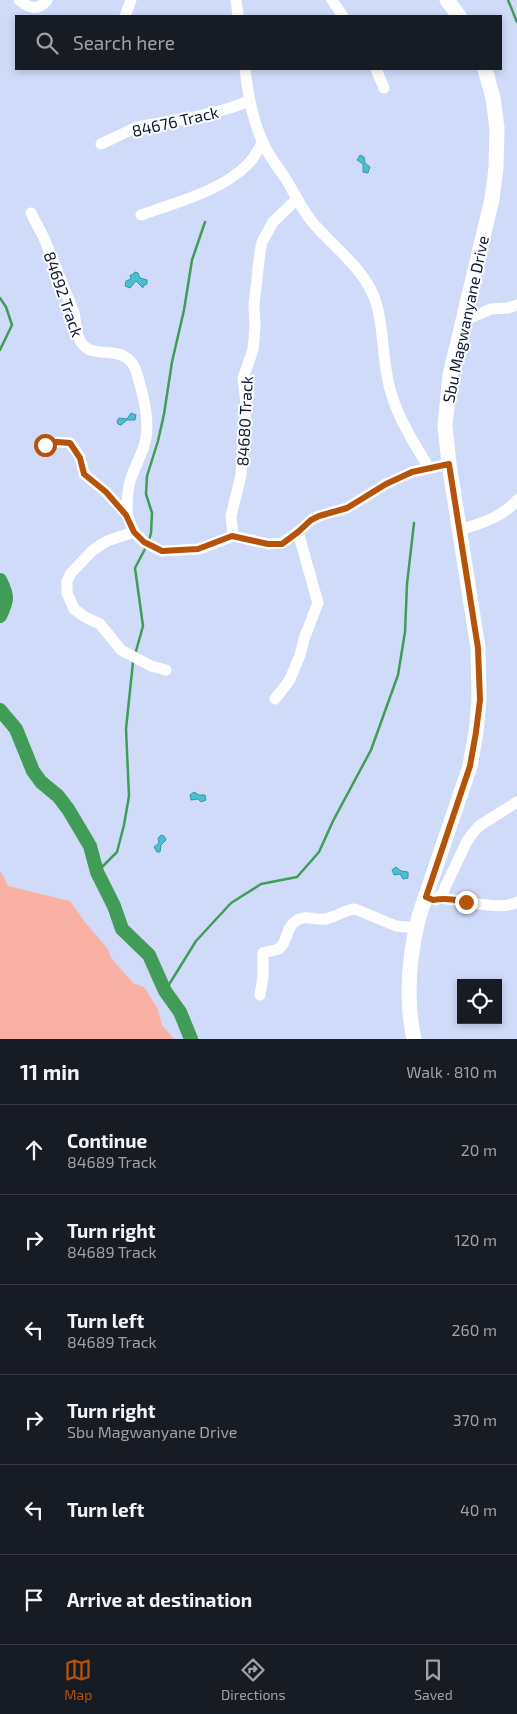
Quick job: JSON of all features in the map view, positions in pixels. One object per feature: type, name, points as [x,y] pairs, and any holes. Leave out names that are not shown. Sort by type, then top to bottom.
[{"type":"main road","points":[[446,0],[458,15]]},
{"type":"main road","name":"Sbu Magwanyane Drive","points":[[414,1039],[408,994],[416,928],[432,897],[466,780],[475,741],[478,717],[480,680],[478,648],[449,464],[445,426],[448,393],[492,199],[497,154],[495,110],[485,70]]},
{"type":"street","points":[[19,0],[33,8],[40,6],[47,0]]},
{"type":"street","points":[[125,15],[131,0]]},
{"type":"street","points":[[236,0],[238,15]]},
{"type":"street","points":[[332,0],[343,15]]},
{"type":"street","points":[[244,70],[249,101],[255,125],[262,142],[296,200],[313,223],[358,270],[369,287],[378,311],[387,375],[393,402],[411,439],[429,468]]},
{"type":"street","points":[[376,70],[384,88]]},
{"type":"street","name":"84676 Track","points":[[101,144],[137,128],[195,117],[249,101]]},
{"type":"street","points":[[141,215],[203,192],[228,180],[248,164],[262,142]]},
{"type":"street","name":"84680 Track","points":[[232,536],[231,516],[241,475],[246,404],[243,378],[253,350],[254,304],[260,252],[262,242],[273,222],[296,200]]},
{"type":"street","name":"84692 Track","points":[[31,214],[44,238],[73,310],[81,342],[93,352],[122,355],[136,368],[146,404],[146,433],[142,453],[128,491],[126,515]]},
{"type":"street","points":[[463,321],[484,311],[517,305]]},
{"type":"street","points":[[45,445],[57,442],[70,443],[80,458],[84,474],[106,492],[126,515],[134,532],[144,542],[162,551],[198,549],[232,536],[274,545],[282,544],[311,520],[319,516],[347,508],[386,484],[412,472],[449,464]]},
{"type":"street","points":[[460,530],[492,520],[511,507],[517,500]]},
{"type":"street","points":[[134,532],[107,541],[93,550],[71,573],[67,581],[67,593],[74,609],[100,624],[121,650],[151,666],[166,670]]},
{"type":"street","points":[[275,699],[289,681],[294,670],[318,602],[298,532]]},
{"type":"street","points":[[517,802],[479,826],[432,897],[489,905],[508,905],[517,902]]},
{"type":"street","points":[[260,995],[263,977],[262,955],[264,952],[281,947],[290,926],[298,919],[325,920],[350,909],[360,910],[396,926],[416,928]]},
{"type":"shaded area","points":[[0,872],[8,886],[70,901],[108,949],[111,958],[133,983],[144,987],[158,1009],[162,1025],[174,1039],[0,1039]]},
{"type":"building","points":[[360,155],[364,157],[365,163],[370,167],[368,173],[363,172],[363,164],[357,160]]},
{"type":"building","points":[[135,272],[138,273],[140,278],[147,280],[147,284],[143,288],[136,281],[130,288],[125,286],[126,281],[131,279],[130,275]]},
{"type":"building","points":[[131,413],[136,415],[135,420],[127,420],[121,425],[118,424],[119,418],[127,419]]},
{"type":"building","points":[[194,792],[199,795],[205,795],[206,800],[201,802],[198,799],[191,800],[190,795]]},
{"type":"building","points":[[161,835],[166,840],[161,845],[160,852],[157,852],[154,847],[159,843],[158,838]]},
{"type":"building","points":[[396,867],[401,871],[408,872],[408,878],[403,879],[400,874],[394,875],[392,870]]},
{"type":"waterway","points":[[508,0],[517,22]]},
{"type":"waterway","points":[[149,540],[152,513],[146,494],[147,476],[164,414],[192,260],[205,222]]},
{"type":"waterway","points":[[0,298],[6,307],[12,325],[0,350]]},
{"type":"waterway","points":[[165,991],[196,941],[231,903],[261,884],[297,877],[319,852],[333,821],[371,750],[398,675],[405,632],[407,584],[414,523]]},
{"type":"waterway","points":[[136,651],[143,626],[135,568],[146,547]]},
{"type":"waterway","points":[[0,580],[6,598],[0,616]]},
{"type":"waterway","points":[[97,872],[117,852],[129,796],[126,729],[133,662]]},
{"type":"waterway","points":[[0,710],[16,729],[33,771],[41,782],[58,796],[68,809],[90,846],[97,872],[114,906],[122,929],[149,955],[165,991],[180,1012],[191,1039]]},
{"type":"route","points":[[45,445],[57,442],[70,443],[80,458],[84,474],[106,492],[126,515],[134,532],[144,542],[153,547],[162,551],[172,552],[198,549],[232,536],[274,545],[282,544],[311,520],[319,516],[347,508],[386,484],[412,472],[449,464],[475,625],[480,672],[480,700],[470,766],[426,897],[433,900],[439,898],[456,899],[466,902]]}]
